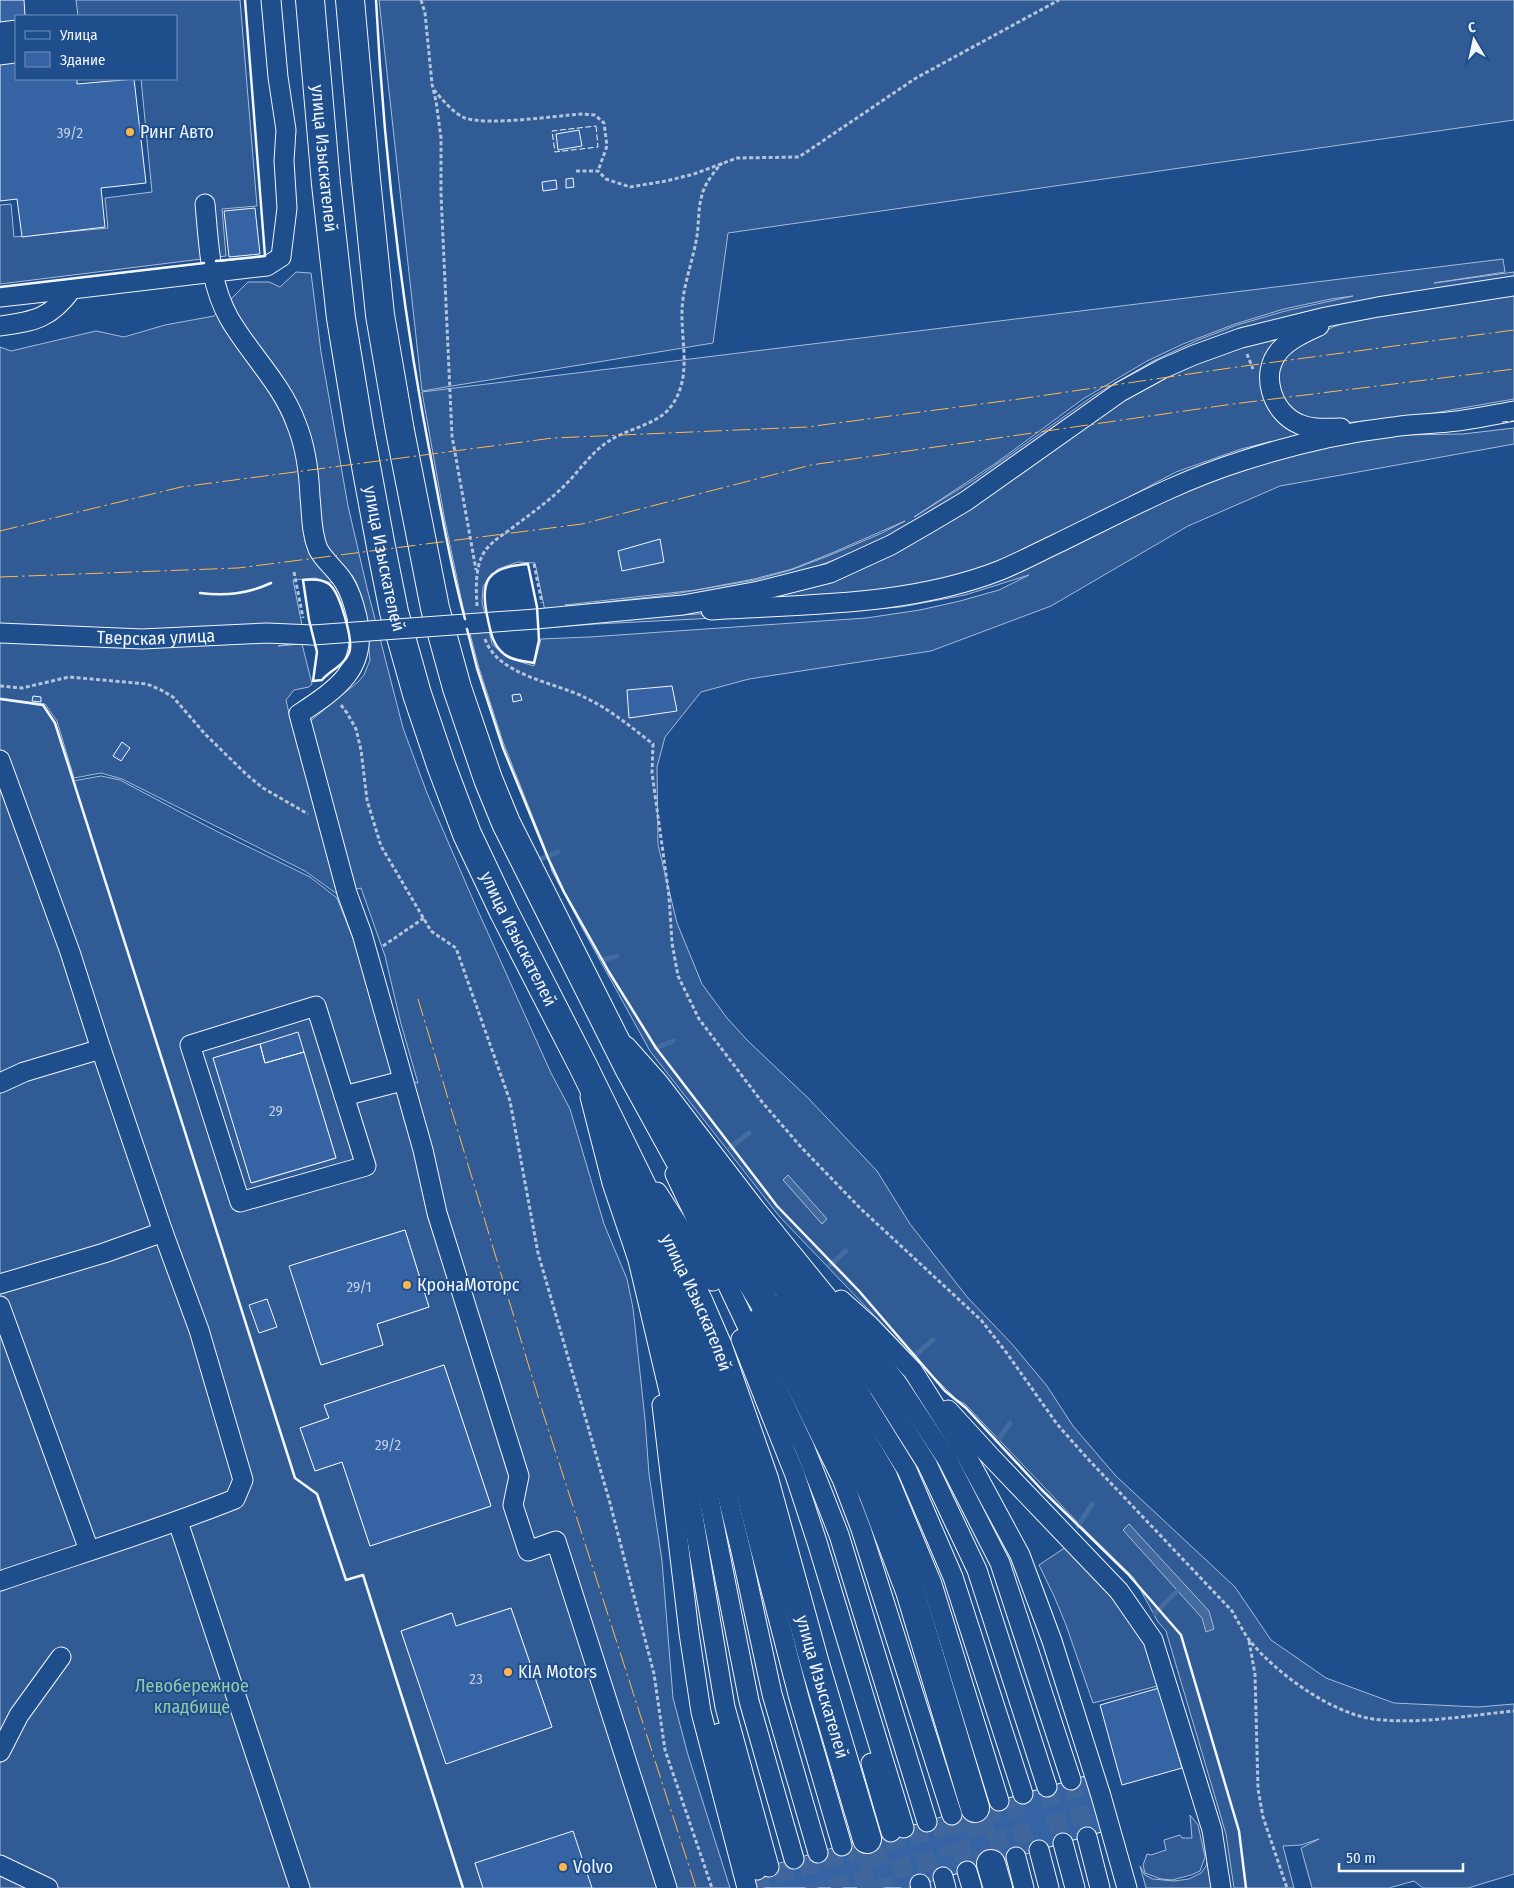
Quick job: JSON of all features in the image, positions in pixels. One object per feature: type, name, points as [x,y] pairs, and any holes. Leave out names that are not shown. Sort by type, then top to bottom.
[{"type":"highway","name":"улица Изыскателей","points":[[310,0],[326,184],[341,318],[362,444],[394,612],[431,736],[468,834],[504,912],[583,1066],[666,1239],[723,1344],[764,1479],[815,1664],[921,1823]]},
{"type":"highway","points":[[350,0],[380,315],[405,458],[435,608],[473,736],[506,823],[549,912],[609,1026],[674,1160],[783,1321],[848,1443],[885,1520],[910,1591],[921,1823]]},
{"type":"street","points":[[0,297],[267,266],[281,257],[287,208],[284,161],[286,130],[278,77],[271,0]]},
{"type":"street","points":[[205,204],[211,272],[218,293],[229,318],[278,390],[296,422],[307,458],[311,523],[318,550],[343,580],[353,599],[360,629],[360,652],[352,668],[331,692],[299,714],[347,893],[368,956],[423,1150],[437,1213],[519,1476],[513,1505],[528,1551],[556,1541],[667,1888]]},
{"type":"street","points":[[540,614],[683,605],[759,591],[830,573],[891,545],[966,501],[1120,392],[1162,369],[1201,352],[1241,338],[1299,323],[1378,307],[1514,286]]},
{"type":"street","points":[[0,326],[42,318],[62,303],[72,289]]},
{"type":"street","points":[[1378,307],[1330,322],[1299,336],[1285,345],[1274,358],[1270,382],[1274,400],[1278,407],[1292,421],[1319,428],[1394,426],[1450,422],[1514,411]]},
{"type":"street","points":[[540,614],[862,600],[928,591],[969,581],[1001,570],[1203,474],[1282,449],[1337,436],[1394,426]]},
{"type":"street","name":"Тверская улица","points":[[0,633],[142,639],[266,633],[540,614]]},
{"type":"street","points":[[0,760],[70,952],[100,1049],[162,1232],[199,1330],[243,1480],[235,1499],[178,1522],[89,1550],[0,1582]]},
{"type":"street","points":[[316,1006],[344,1096],[366,1166],[240,1202],[190,1045],[316,1006]]},
{"type":"street","points":[[609,1026],[658,1082],[754,1208],[897,1383],[947,1459],[1000,1563],[921,1823]]},
{"type":"street","points":[[609,1026],[669,1119],[739,1215],[789,1274],[879,1388],[927,1464],[977,1570],[921,1823]]},
{"type":"street","points":[[0,1083],[24,1072],[100,1049]]},
{"type":"street","points":[[583,1066],[640,1166],[702,1262],[723,1344],[704,1430],[760,1697],[921,1823]]},
{"type":"street","points":[[583,1066],[597,1129],[612,1183],[629,1231],[652,1286],[696,1433],[749,1701],[921,1823]]},
{"type":"street","points":[[344,1096],[402,1081]]},
{"type":"street","points":[[674,1160],[788,1294],[860,1394],[907,1470],[953,1577],[921,1823]]},
{"type":"street","points":[[674,1160],[723,1344],[795,1475],[834,1537],[921,1823]]},
{"type":"street","points":[[674,1160],[787,1367],[835,1441],[852,1476],[834,1537],[921,1823]]},
{"type":"street","points":[[729,1224],[783,1321],[852,1399],[895,1473],[943,1580],[921,1823]]},
{"type":"street","points":[[0,1284],[104,1253],[162,1232]]},
{"type":"street","points":[[790,1251],[907,1379],[956,1456],[1010,1559],[1040,1643],[921,1823]]},
{"type":"street","points":[[817,1279],[869,1325],[991,1457],[1120,1591],[1153,1640],[1212,1830],[1221,1888]]},
{"type":"street","points":[[652,1286],[657,1362],[689,1633],[701,1712],[747,1888]]},
{"type":"street","points":[[652,1286],[680,1438],[725,1706],[921,1823]]},
{"type":"street","points":[[0,1306],[89,1550]]},
{"type":"street","points":[[723,1344],[805,1431],[830,1482],[834,1537],[921,1823]]},
{"type":"street","points":[[657,1362],[673,1440],[713,1709],[921,1823]]},
{"type":"street","points":[[912,1371],[965,1453],[1020,1555],[1052,1641],[1101,1796],[1127,1888]]},
{"type":"street","points":[[178,1522],[300,1888]]},
{"type":"street","points":[[834,1537],[921,1823]]},
{"type":"street","points":[[0,1752],[19,1716],[61,1657]]},
{"type":"street","points":[[0,1865],[48,1888]]},
{"type":"street","points":[[987,1869],[1011,1888]]},
{"type":"street","points":[[987,1869],[1024,1888]]},
{"type":"street","points":[[987,1869],[1037,1888]]},
{"type":"street","points":[[987,1869],[1049,1888]]},
{"type":"street","points":[[987,1869],[1062,1888]]},
{"type":"street","points":[[987,1869],[1075,1888]]},
{"type":"street","points":[[987,1869],[1088,1888]]},
{"type":"street","points":[[987,1869],[1100,1888]]},
{"type":"street","points":[[987,1869],[1114,1888]]},
{"type":"path","points":[[421,0],[425,13],[433,89],[441,138],[441,194],[452,436],[477,575],[477,611]]},
{"type":"path","points":[[576,171],[598,171],[606,179],[630,187],[694,174],[737,158],[799,157],[916,78],[1059,0]]},
{"type":"path","points":[[433,89],[457,113],[466,118],[496,120],[582,114],[595,115],[604,123],[607,146],[598,171]]},
{"type":"path","points":[[477,575],[482,557],[488,547],[569,482],[602,445],[660,416],[668,410],[678,396],[683,381],[683,298],[697,234],[698,213],[702,194],[710,178],[722,163]]},
{"type":"path","points":[[534,564],[540,614]]},
{"type":"path","points":[[294,572],[309,629]]},
{"type":"path","points":[[483,634],[494,654],[508,665],[527,676],[585,697],[618,716],[653,744],[652,773],[669,896],[672,943],[678,976],[698,1019],[762,1102],[801,1147],[860,1208],[981,1320],[1057,1424],[1232,1611],[1249,1640],[1296,1683],[1336,1708],[1372,1719],[1410,1721],[1514,1711]]},
{"type":"path","points":[[0,686],[22,688],[69,677],[147,684],[173,697],[216,746],[258,784],[305,813],[328,822]]},
{"type":"path","points":[[331,692],[348,713],[356,729],[361,750],[367,800],[381,846],[431,931],[456,948],[510,1101],[538,1253],[610,1503],[654,1674],[665,1750],[712,1888]]},
{"type":"path","points":[[368,956],[424,918]]},
{"type":"path","points":[[1249,1640],[1255,1674],[1258,1789],[1263,1817],[1287,1888]]},
{"type":"shaded area","points":[[76,0],[240,0],[257,206],[222,209],[226,256],[0,284],[0,205],[11,204],[14,237],[108,228],[105,198],[152,192],[141,80],[178,80],[178,15],[78,15]]},
{"type":"shaded area","points":[[379,0],[1514,0],[1514,120],[728,233],[713,343],[422,391]]},
{"type":"shaded area","points":[[1503,259],[1505,272],[1434,283],[1514,272],[1514,278],[1410,293],[1313,310],[1245,328],[873,545],[805,571],[747,588],[545,611],[535,563],[518,562],[498,569],[489,577],[483,587],[482,602],[492,644],[508,658],[534,666],[541,639],[866,618],[920,610],[999,590],[1029,575],[965,595],[901,607],[542,628],[542,624],[899,601],[1127,517],[1273,455],[1399,435],[1463,434],[1514,428],[1514,444],[1280,486],[1188,526],[1051,606],[931,651],[749,679],[701,692],[665,737],[657,767],[658,845],[677,923],[702,984],[727,1018],[747,1040],[809,1099],[877,1171],[910,1224],[968,1298],[1012,1344],[1047,1386],[1073,1426],[1116,1476],[1235,1587],[1271,1640],[1326,1678],[1394,1703],[1478,1707],[1514,1704],[1514,1874],[1468,1888],[1423,1888],[1414,1881],[1389,1888],[1312,1888],[1301,1848],[1319,1839],[1301,1845],[1283,1846],[1294,1888],[1234,1888],[1226,1834],[1166,1631],[1158,1622],[1134,1578],[1082,1527],[965,1404],[957,1400],[909,1352],[779,1216],[650,1051],[585,933],[552,871],[545,848],[503,742],[479,668],[463,607],[445,521],[422,392]],"holes":[[[1353,296],[1285,311],[1237,325],[1198,340],[1153,361],[1093,396],[980,476],[914,517],[996,463],[1083,399],[1147,361],[1183,344],[1235,324],[1284,309]],[[905,521],[828,556],[791,570],[755,580],[668,595],[565,605],[696,590],[754,579],[792,569]]]},
{"type":"shaded area","points":[[296,272],[311,273],[321,352],[348,506],[403,728],[427,793],[474,902],[551,1073],[570,1109],[604,1224],[627,1279],[633,1308],[649,1474],[662,1561],[673,1698],[688,1755],[730,1888],[592,1888],[475,1863],[483,1888],[0,1888],[0,699],[43,705],[55,723],[73,781],[101,776],[120,780],[218,832],[310,877],[337,898],[354,941],[395,1078],[418,1083],[401,1024],[385,956],[361,888],[337,894],[305,871],[122,779],[101,773],[74,778],[57,721],[45,704],[0,698],[0,640],[302,642],[278,646],[302,644],[312,684],[309,687],[294,690],[286,700],[291,722],[309,722],[364,675],[370,660],[365,611],[352,575],[332,583],[315,578],[293,580],[302,625],[128,634],[0,625],[0,347],[11,351],[96,331],[124,337],[165,325],[214,316],[248,282],[269,282],[280,287]],"holes":[[[259,1044],[265,1063],[304,1052],[336,1158],[252,1183],[213,1058]],[[405,1230],[429,1307],[377,1324],[383,1345],[321,1365],[290,1266]],[[444,1365],[491,1506],[370,1546],[342,1462],[315,1471],[300,1428],[329,1418],[324,1405]],[[511,1608],[552,1727],[446,1763],[401,1631],[451,1613],[456,1626]]]},
{"type":"shaded area","points":[[1514,294],[1514,399],[1411,417],[1341,423],[1301,417],[1277,396],[1281,358],[1315,334],[1357,318]]},
{"type":"shaded area","points":[[1300,328],[1273,346],[1283,425],[1300,433],[1310,434],[1281,442],[1269,442],[1241,449],[1176,472],[1097,514],[980,571],[880,593],[763,600],[805,587],[1118,403],[1188,366]]},
{"type":"shaded area","points":[[788,1175],[827,1219],[822,1224],[783,1180]]},
{"type":"shaded area","points":[[1129,1524],[1209,1611],[1214,1629],[1206,1632],[1202,1618],[1123,1530]]},
{"type":"shaded area","points":[[1069,1545],[1149,1641],[1161,1685],[1093,1703],[1066,1625],[1039,1565]]},
{"type":"shaded area","points":[[1190,1815],[1198,1825],[1205,1857],[1200,1871],[1172,1880],[1161,1879],[1145,1873],[1143,1865],[1147,1854],[1151,1855],[1166,1850],[1164,1840],[1180,1835],[1182,1838],[1192,1838]]},
{"type":"shaded area","points":[[1208,1858],[1213,1888],[1146,1888],[1140,1866],[1145,1875],[1153,1879],[1174,1881],[1189,1879],[1201,1873],[1206,1866]]},
{"type":"building","points":[[0,0],[24,0],[25,15],[15,15],[15,20],[0,22]]},
{"type":"building","points":[[15,63],[15,80],[77,80],[77,84],[134,80],[146,183],[101,188],[105,227],[22,237],[17,199],[0,201],[0,65]]},
{"type":"building","points":[[579,130],[582,146],[558,150],[556,134]]},
{"type":"building","points":[[573,178],[574,187],[566,188],[566,179]]},
{"type":"building","points":[[556,180],[557,189],[543,191],[542,182]]},
{"type":"building","points":[[255,208],[260,254],[229,257],[224,211]]},
{"type":"building","points":[[660,539],[664,562],[622,571],[618,551]]},
{"type":"building","points":[[672,686],[677,711],[629,718],[627,690]]},
{"type":"building","points":[[520,694],[522,700],[513,702],[512,695]]},
{"type":"building","points":[[33,696],[41,697],[41,702],[32,701]]},
{"type":"building","points":[[122,742],[130,748],[121,761],[113,756]]},
{"type":"building","points":[[298,1032],[304,1052],[265,1063],[260,1044]]},
{"type":"building","points":[[260,1044],[265,1063],[304,1052],[336,1158],[251,1183],[213,1058]]},
{"type":"building","points":[[405,1230],[429,1307],[377,1324],[383,1345],[321,1365],[289,1266]]},
{"type":"building","points":[[267,1299],[277,1327],[259,1333],[249,1305]]},
{"type":"building","points":[[444,1365],[491,1506],[370,1546],[342,1462],[315,1471],[300,1428],[329,1418],[324,1405]]},
{"type":"building","points":[[511,1608],[552,1727],[446,1764],[401,1631],[452,1613],[456,1626]]},
{"type":"building","points":[[1159,1688],[1182,1768],[1122,1785],[1100,1705]]},
{"type":"building","points":[[1089,1775],[1105,1831],[907,1888],[754,1888],[749,1872]]},
{"type":"building","points":[[573,1831],[592,1888],[483,1888],[475,1863]]},
{"type":"waterway","points":[[541,859],[558,852]]},
{"type":"waterway","points":[[603,960],[617,956]]},
{"type":"waterway","points":[[656,1048],[673,1041]]},
{"type":"waterway","points":[[730,1148],[749,1133]]},
{"type":"waterway","points":[[830,1265],[846,1251]]},
{"type":"waterway","points":[[915,1355],[933,1340]]},
{"type":"waterway","points":[[997,1441],[1010,1423]]},
{"type":"waterway","points":[[1078,1526],[1092,1504]]},
{"type":"waterway","points":[[1155,1613],[1176,1592]]},
{"type":"tunnel","points":[[1071,1780],[1087,1837]]},
{"type":"tunnel","points":[[1047,1787],[1063,1843]]},
{"type":"tunnel","points":[[1012,1798],[1028,1853]]},
{"type":"tunnel","points":[[987,1804],[1004,1860]]},
{"type":"tunnel","points":[[975,1808],[991,1864]]},
{"type":"tunnel","points":[[952,1815],[967,1871]]},
{"type":"tunnel","points":[[939,1818],[950,1856]]},
{"type":"tunnel","points":[[916,1825],[932,1881]]},
{"type":"tunnel","points":[[891,1832],[908,1888]]},
{"type":"tunnel","points":[[867,1839],[882,1888]]},
{"type":"tunnel","points":[[854,1843],[867,1888]]},
{"type":"tunnel","points":[[830,1849],[841,1888]]},
{"type":"tunnel","points":[[806,1856],[816,1888]]},
{"type":"tunnel","points":[[781,1863],[788,1888]]},
{"type":"tunnel","points":[[757,1870],[762,1888]]},
{"type":"fence","points":[[596,126],[598,147],[555,152],[552,131],[596,126]]},
{"type":"fence","points":[[1502,422],[1514,421]]},
{"type":"wall","points":[[216,261],[265,256],[245,0]]},
{"type":"wall","points":[[376,0],[389,175],[403,291],[421,407],[451,561],[465,619]]},
{"type":"wall","points":[[0,287],[204,263]]},
{"type":"wall","points":[[528,564],[537,607],[539,640],[534,663],[511,658],[497,647],[490,630],[485,607],[486,586],[489,578],[503,569],[528,564]]},
{"type":"wall","points":[[303,580],[320,580],[329,584],[341,606],[348,628],[350,639],[349,653],[343,662],[322,680],[313,681],[317,652],[309,620],[303,580]]},
{"type":"wall","points":[[200,593],[236,593],[253,590],[271,583]]},
{"type":"wall","points":[[467,629],[477,668],[503,748],[548,858],[564,892],[609,972],[656,1048],[777,1206],[859,1291],[945,1391],[966,1408],[1042,1490],[1128,1574],[1181,1635],[1239,1831],[1246,1888]]},
{"type":"wall","points":[[0,699],[43,705],[55,723],[295,1478],[317,1494],[346,1580],[363,1575],[463,1888]]},
{"type":"power","points":[[0,531],[181,487],[553,438],[807,427],[1514,330]]},
{"type":"power","points":[[0,577],[238,568],[582,524],[811,465],[1233,404],[1514,369]]},
{"type":"power","points":[[418,999],[543,1413],[696,1888]]},
{"type":"place","name":"Ринг Авто","points":[[130,132]]},
{"type":"place","name":"КронаМоторс","points":[[407,1285]]},
{"type":"place","name":"KIA Motors","points":[[508,1672]]},
{"type":"place","name":"Volvo","points":[[563,1867]]},
{"type":"park label","name":"Левобережное кладбище","points":[[192,1696]]}]
